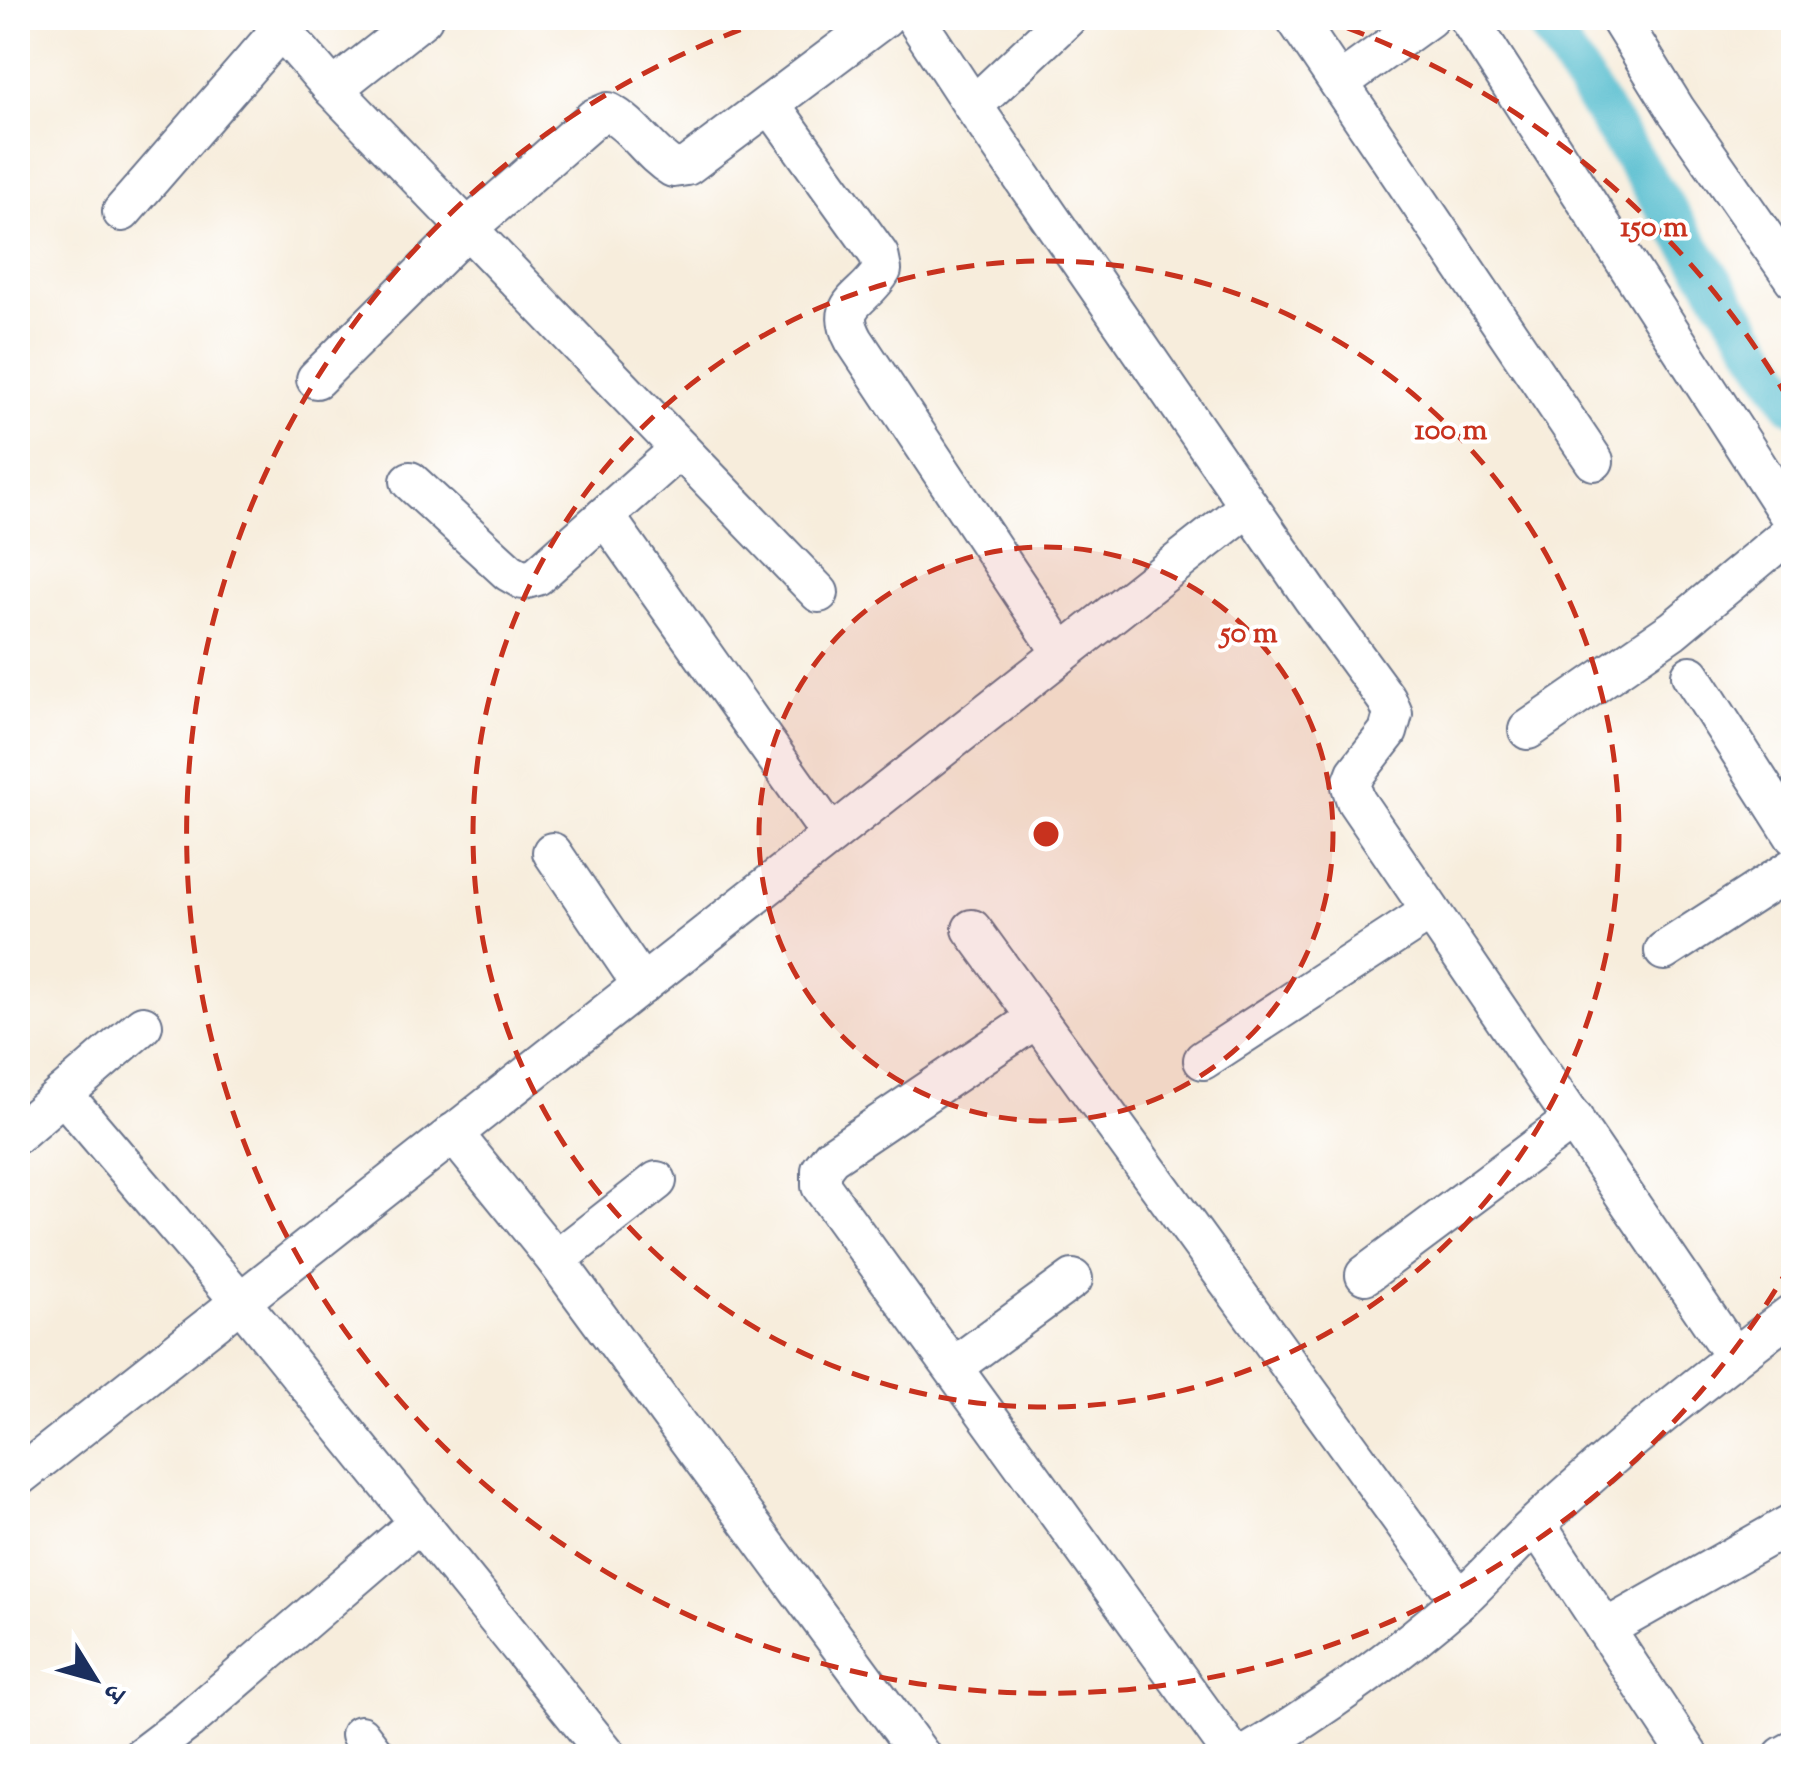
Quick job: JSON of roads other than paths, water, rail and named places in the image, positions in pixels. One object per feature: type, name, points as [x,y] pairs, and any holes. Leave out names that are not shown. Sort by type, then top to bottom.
[{"type":"street","points":[[333,89],[423,18]]},
{"type":"street","points":[[316,379],[468,228],[594,118],[608,112],[622,119],[659,160],[674,168],[687,166],[884,18]]},
{"type":"street","points":[[914,18],[1311,596],[1387,700],[1394,714],[1388,732],[1356,773],[1351,786],[1356,801],[1734,1356]]},
{"type":"street","points":[[973,106],[1066,18]]},
{"type":"street","points":[[1296,18],[1594,461]]},
{"type":"street","points":[[1340,82],[1429,18]]},
{"type":"street","points":[[1468,18],[1794,526],[1673,630],[1528,730]]},
{"type":"street","points":[[1618,18],[1676,110],[1789,263]]},
{"type":"street","points":[[122,212],[276,23],[333,89],[819,594]]},
{"type":"street","points":[[770,105],[879,255],[882,270],[874,284],[852,304],[846,326],[1062,654]]},
{"type":"street","points":[[410,481],[522,580],[537,576],[680,449]]},
{"type":"street","points":[[18,1477],[1249,506]]},
{"type":"street","points":[[605,516],[831,835]]},
{"type":"street","points":[[1691,675],[1794,836]]},
{"type":"street","points":[[552,852],[642,984]]},
{"type":"street","points":[[1664,951],[1794,867]]},
{"type":"street","points":[[1203,1060],[1430,912]]},
{"type":"street","points":[[972,929],[1460,1600]]},
{"type":"street","points":[[1037,1018],[831,1157],[822,1170],[821,1186],[1234,1756]]},
{"type":"street","points":[[18,1134],[143,1025]]},
{"type":"street","points":[[63,1094],[240,1301],[608,1756]]},
{"type":"street","points":[[1365,1274],[1574,1118]]},
{"type":"street","points":[[453,1134],[556,1260],[921,1756]]},
{"type":"street","points":[[556,1260],[657,1181]]},
{"type":"street","points":[[953,1367],[1073,1278]]},
{"type":"street","points":[[1244,1756],[1300,1742],[1376,1667],[1460,1600],[1536,1524],[1661,1416],[1734,1356],[1790,1327]]},
{"type":"street","points":[[142,1756],[419,1522]]},
{"type":"street","points":[[1604,1629],[1794,1522]]},
{"type":"street","points":[[1536,1524],[1689,1756]]},
{"type":"street","points":[[1784,1756],[1794,1750]]},
{"type":"waterway","points":[[1542,18],[1794,405]]}]
